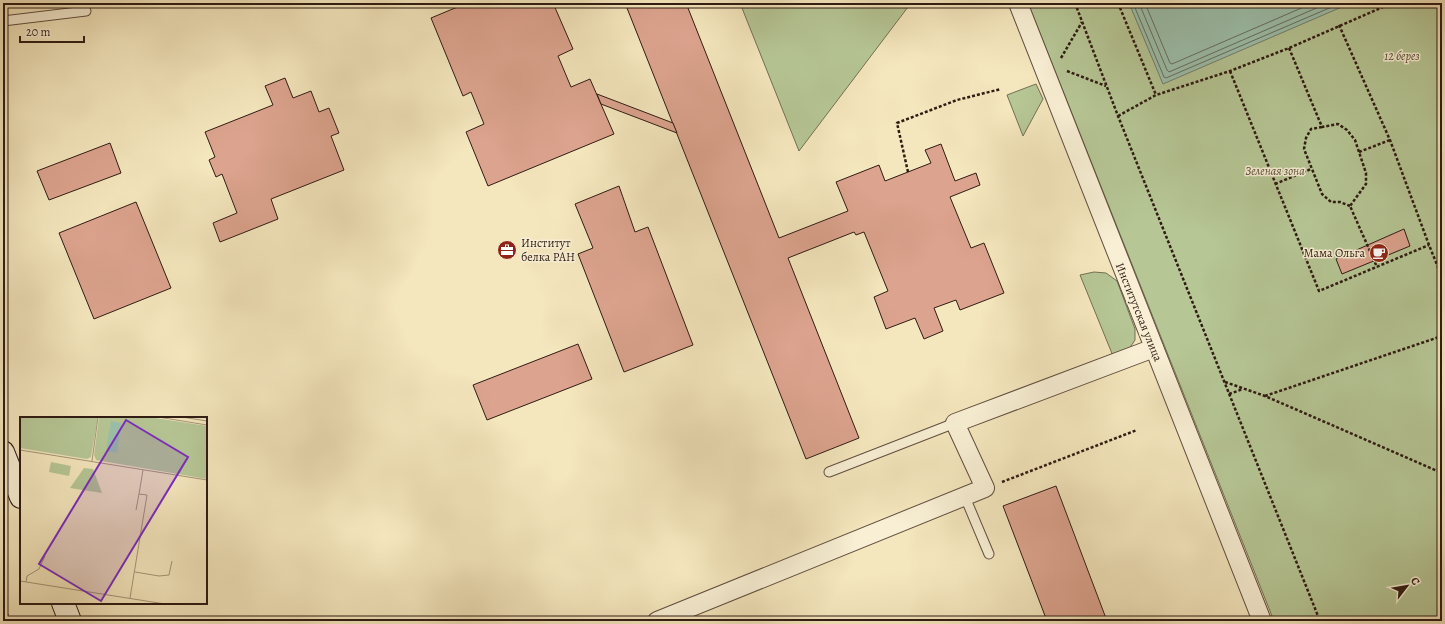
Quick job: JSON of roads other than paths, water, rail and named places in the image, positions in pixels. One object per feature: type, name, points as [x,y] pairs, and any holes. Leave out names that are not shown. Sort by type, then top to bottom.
[{"type":"street","name":"Институтская улица","points":[[1018,3],[1262,621]]},
{"type":"street","points":[[657,621],[985,488],[955,423],[1154,348]]},
{"type":"street","points":[[3,452],[20,494]]},
{"type":"street","points":[[63,604],[70,621]]},
{"type":"lane","points":[[3,21],[86,11]]},
{"type":"lane","points":[[829,472],[955,423]]},
{"type":"lane","points":[[965,496],[989,554]]},
{"type":"water","points":[[1129,3],[1351,3],[1163,84]]},
{"type":"place","name":"Институт белка РАН","points":[[507,250]]},
{"type":"place","name":"Мама Ольга","points":[[1379,253]]},
{"type":"park label","name":"12 берез","points":[[1402,56]]},
{"type":"park label","name":"Зеленая зона","points":[[1275,171]]}]
